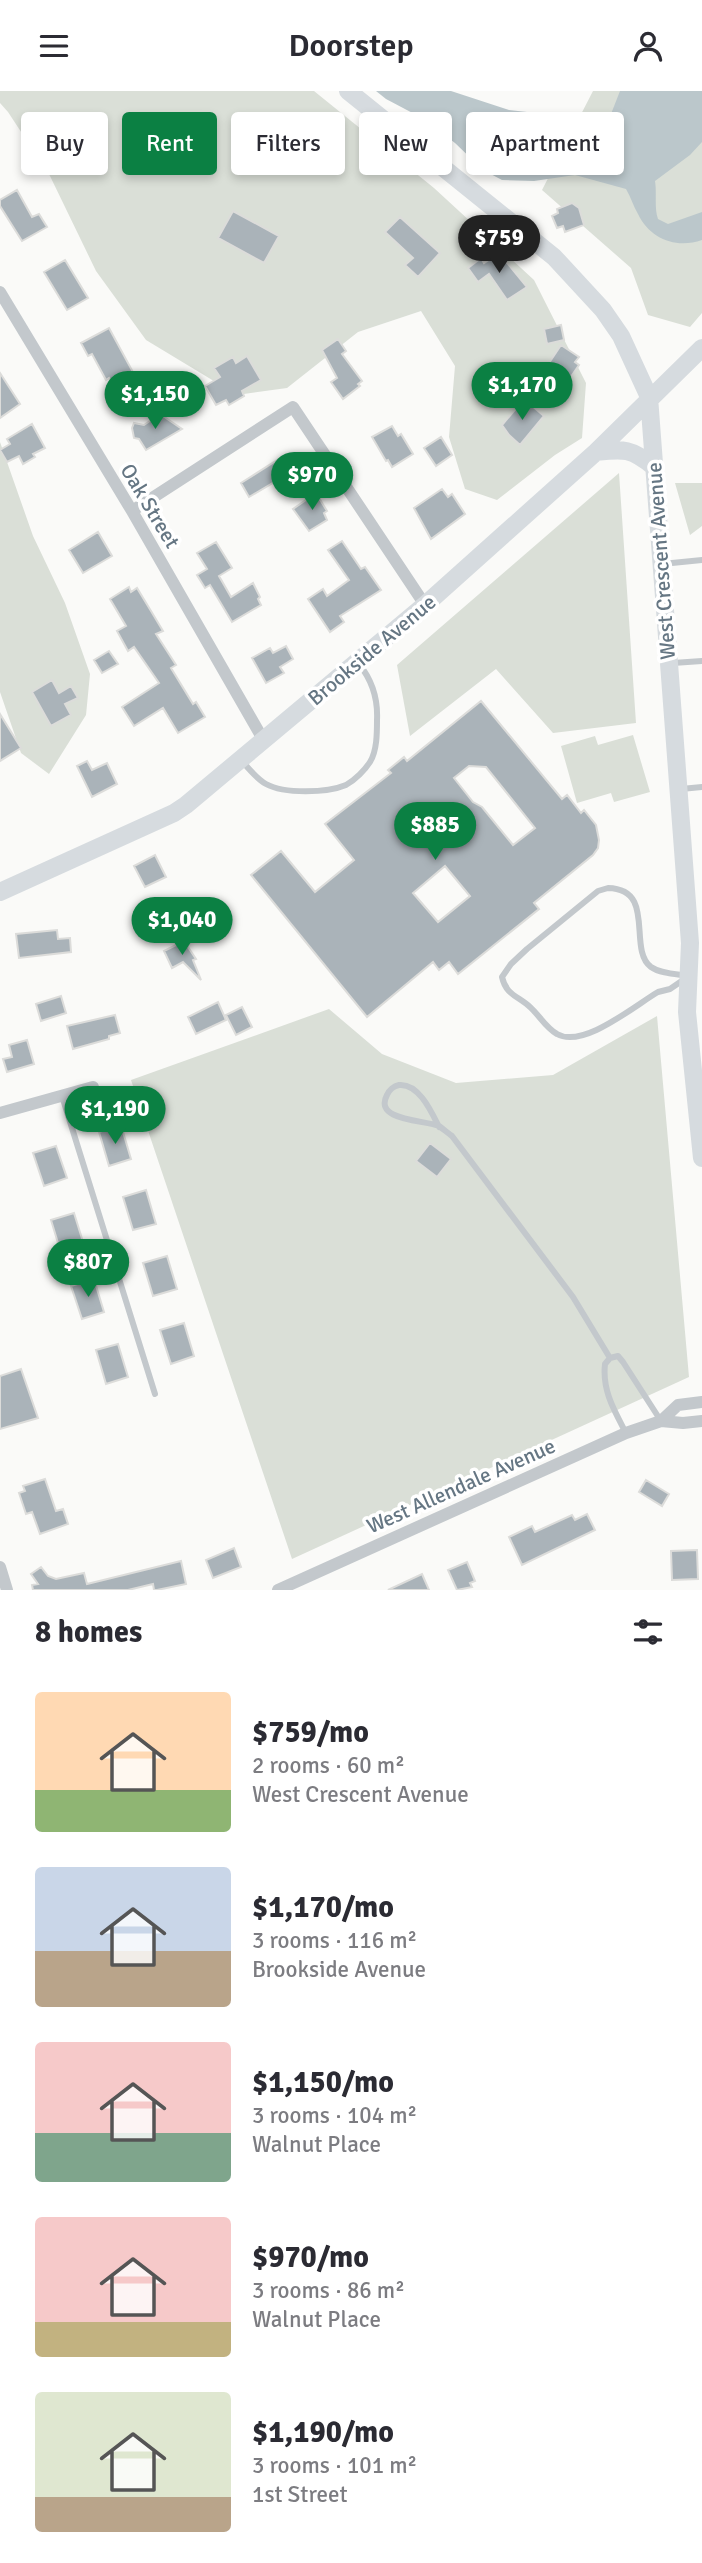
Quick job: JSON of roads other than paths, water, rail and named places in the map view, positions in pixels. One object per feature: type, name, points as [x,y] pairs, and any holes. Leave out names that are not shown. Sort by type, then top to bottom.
[{"type":"main road","name":"West Crescent Avenue","points":[[348,91],[554,257],[596,302],[615,328],[649,397],[690,943],[695,977],[687,1012],[702,1158]]},
{"type":"main road","name":"Brookside Avenue","points":[[0,892],[174,813],[425,605],[596,452],[649,397],[702,348]]},
{"type":"main road","points":[[596,452],[624,449],[654,467]]},
{"type":"street","name":"Oak Street","points":[[0,292],[132,511],[264,741]]},
{"type":"street","points":[[132,511],[293,407],[425,605]]},
{"type":"street","points":[[0,1113],[93,1087]]},
{"type":"street","name":"West Allendale Avenue","points":[[661,1421],[678,1405],[702,1402]]},
{"type":"street","name":"West Allendale Avenue","points":[[278,1590],[626,1433],[661,1421],[702,1421]]},
{"type":"street","points":[[0,1567],[7,1590]]},
{"type":"lane","points":[[662,564],[702,560]]},
{"type":"lane","points":[[669,664],[702,661]]},
{"type":"lane","points":[[241,760],[263,783],[290,791],[310,791],[345,785],[359,774],[371,761],[378,709],[367,674],[358,662]]},
{"type":"lane","points":[[679,789],[702,787]]},
{"type":"lane","points":[[619,888],[629,895],[637,909],[641,947],[644,958],[651,967],[695,977],[658,992],[587,1036],[568,1038],[554,1033],[527,1005],[513,997],[504,986],[502,977],[527,949],[598,891],[619,888]]},
{"type":"lane","points":[[439,1127],[430,1109],[416,1091],[398,1085],[389,1090],[384,1100],[386,1109],[394,1115],[439,1127],[452,1136],[573,1297],[610,1358]]},
{"type":"lane","points":[[62,1096],[155,1394]]},
{"type":"lane","points":[[626,1433],[608,1398],[604,1372],[605,1364],[610,1358],[618,1356],[623,1362],[661,1421]]}]
